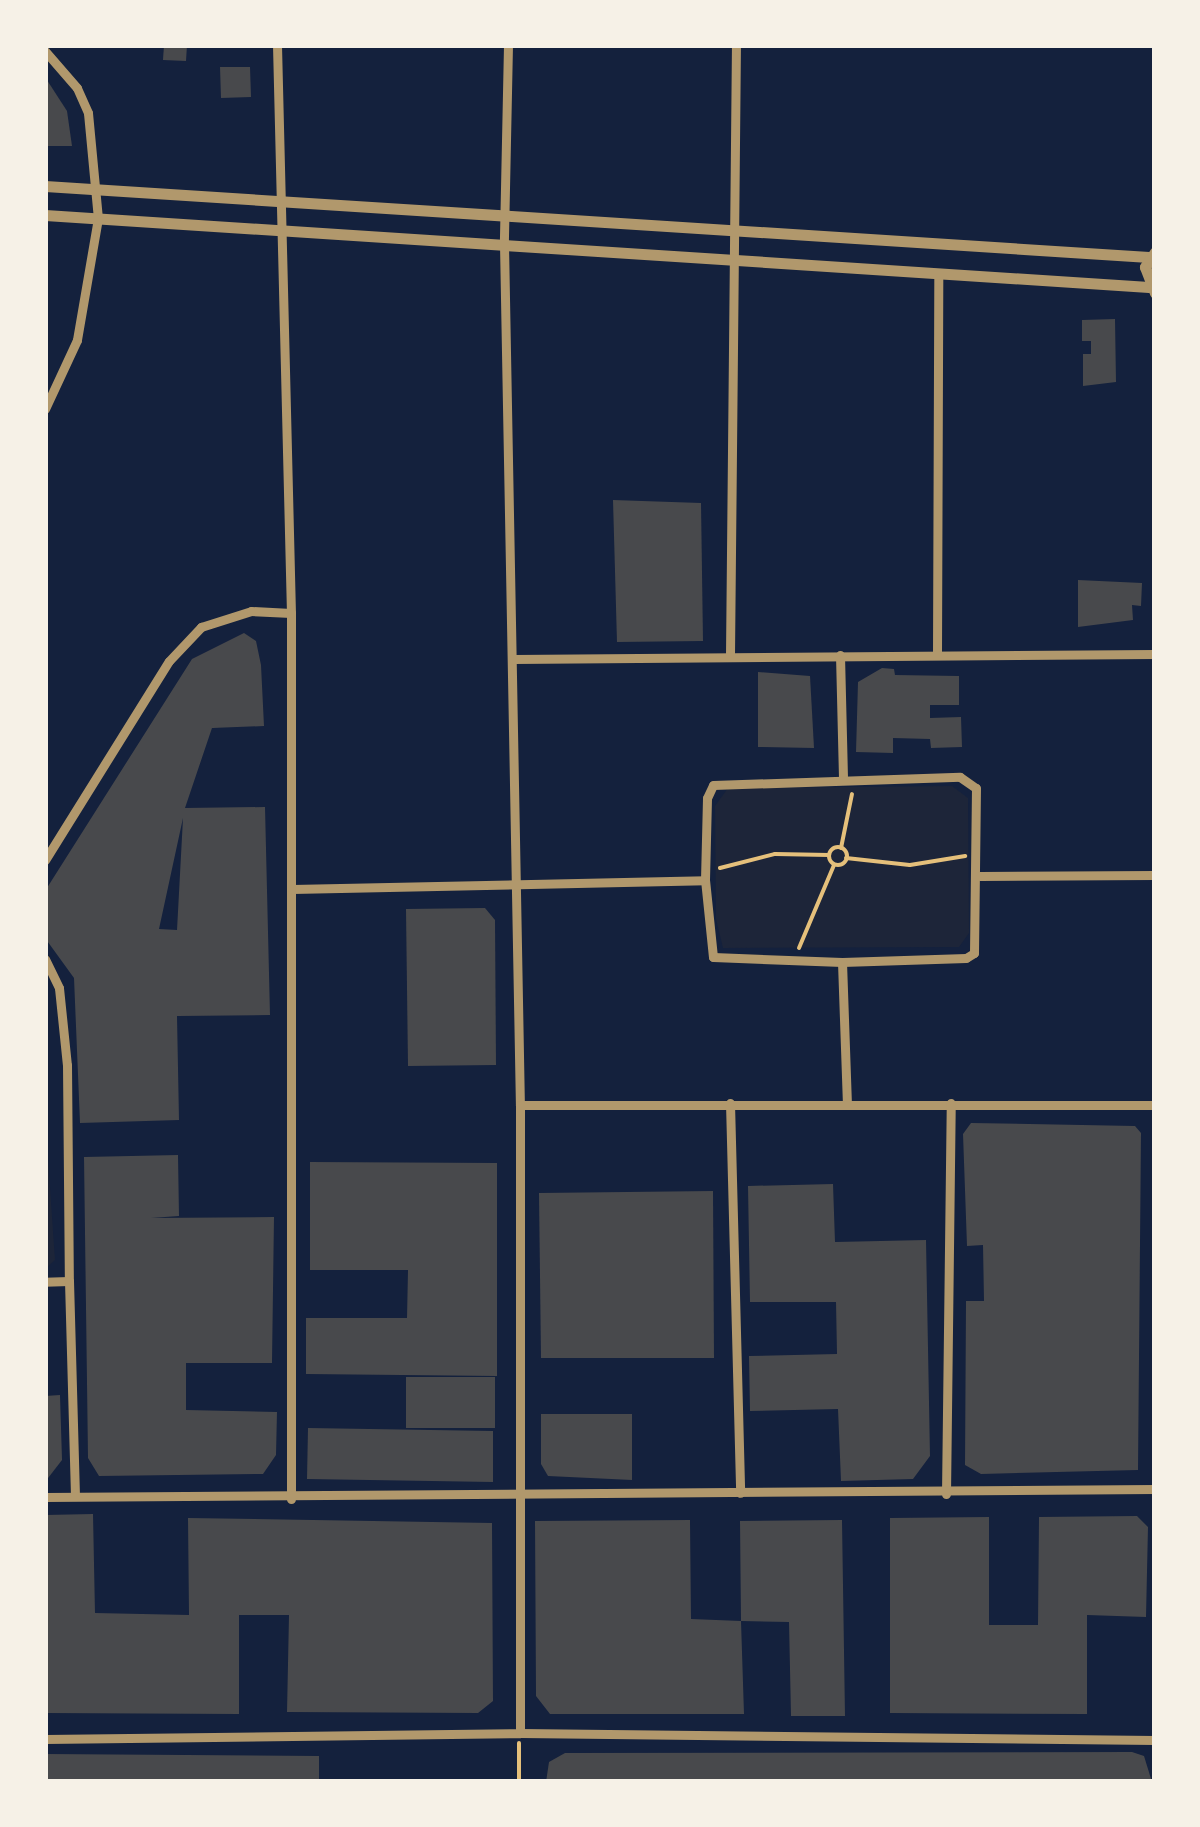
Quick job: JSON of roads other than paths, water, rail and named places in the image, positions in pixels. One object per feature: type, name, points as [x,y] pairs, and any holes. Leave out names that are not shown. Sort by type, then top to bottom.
[{"type":"street","points":[[278,45],[291,612],[291,1498]]},
{"type":"street","points":[[508,45],[504,244],[518,888],[520,1734]]},
{"type":"street","points":[[730,655],[736,45]]},
{"type":"street","points":[[45,52],[77,88],[88,113],[98,218],[78,340],[45,409]]},
{"type":"street","points":[[45,186],[1152,255],[1152,290],[45,215]]},
{"type":"street","points":[[937,654],[938,274]]},
{"type":"street","points":[[45,860],[169,661],[200,627],[251,611],[291,612]]},
{"type":"street","points":[[513,659],[1155,654]]},
{"type":"street","points":[[840,656],[848,779]]},
{"type":"street","points":[[848,779],[970,780],[976,788],[979,942],[966,958],[795,962],[713,957],[706,876],[713,785],[848,779]]},
{"type":"street","points":[[980,876],[1155,875]]},
{"type":"street","points":[[292,889],[518,888],[706,876]]},
{"type":"street","points":[[45,959],[59,988],[66,1066],[75,1495]]},
{"type":"street","points":[[842,962],[847,1103]]},
{"type":"street","points":[[730,1103],[740,1493]]},
{"type":"street","points":[[946,1494],[951,1103]]},
{"type":"street","points":[[520,1105],[1155,1105]]},
{"type":"street","points":[[45,1282],[69,1280]]},
{"type":"street","points":[[45,1497],[522,1498],[1155,1490]]},
{"type":"street","points":[[45,1740],[520,1734],[1155,1740]]}]
